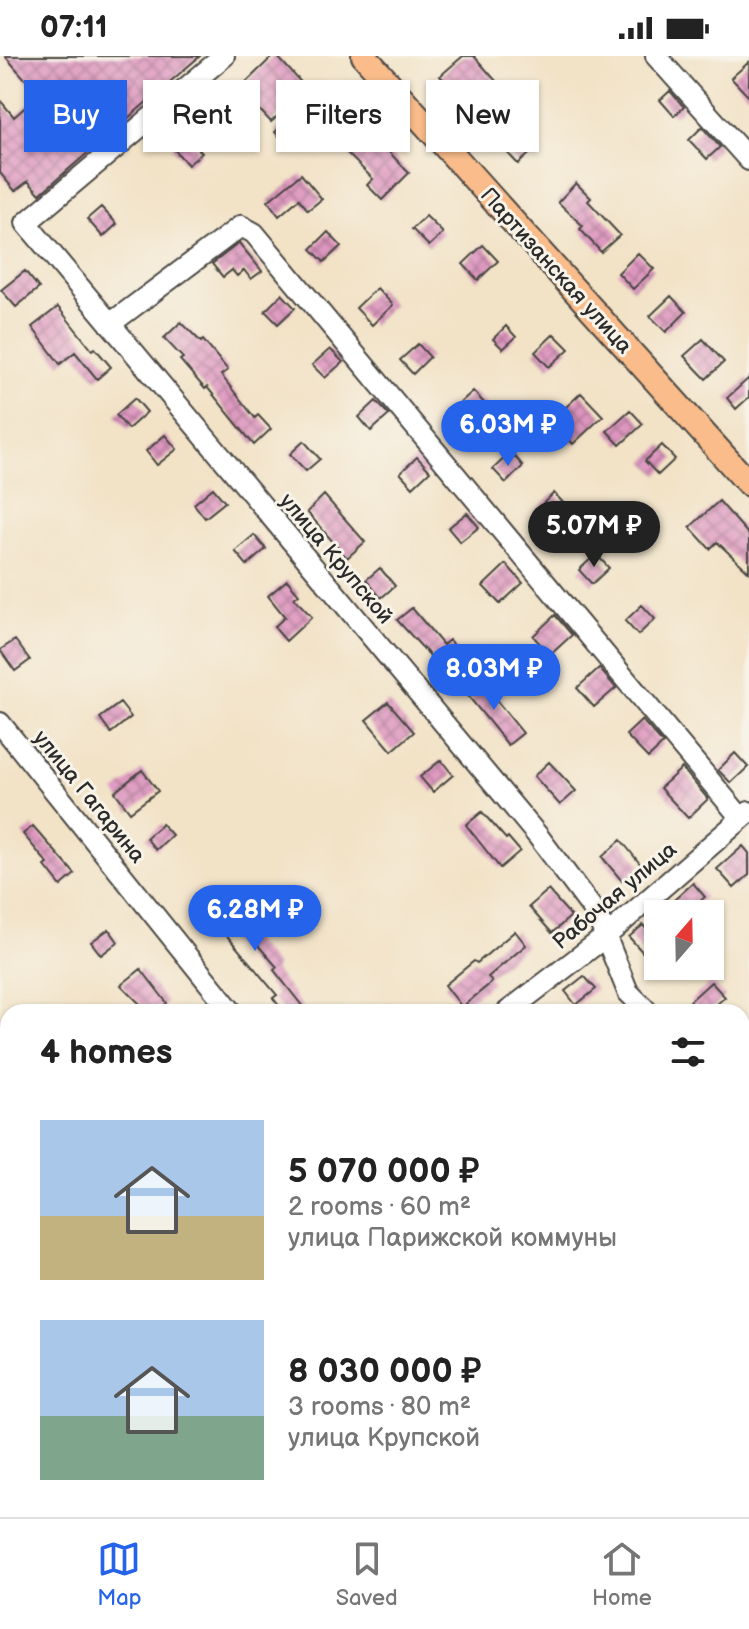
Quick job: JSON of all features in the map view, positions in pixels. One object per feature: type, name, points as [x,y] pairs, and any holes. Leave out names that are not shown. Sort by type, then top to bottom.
[{"type":"main road","name":"Партизанская улица","points":[[364,56],[749,484]]},
{"type":"street","name":"улица Крупской","points":[[224,56],[26,223],[538,836],[597,915],[628,992],[640,1004]]},
{"type":"street","points":[[656,56],[749,160]]},
{"type":"street","points":[[110,324],[241,226],[254,233],[745,815]]},
{"type":"street","name":"улица Гагарина","points":[[0,723],[226,1004]]},
{"type":"street","name":"Рабочая улица","points":[[517,1004],[605,937],[745,815]]},
{"type":"building","points":[[5,56],[200,56],[172,80],[143,80],[143,105],[127,119],[127,80],[26,80]]},
{"type":"building","points":[[273,56],[277,56],[299,80],[276,80],[276,117],[271,122],[260,110],[260,80],[248,80]]},
{"type":"building","points":[[463,56],[474,56],[495,80],[444,80],[440,76]]},
{"type":"building","points":[[749,62],[749,97],[731,78]]},
{"type":"building","points":[[670,91],[684,107],[674,116],[660,100]]},
{"type":"building","points":[[0,100],[14,117],[24,108],[24,152],[89,152],[40,194],[28,181],[15,191],[0,173]]},
{"type":"building","points":[[702,127],[720,147],[707,159],[689,140]]},
{"type":"building","points":[[176,152],[201,152],[202,153],[188,165]]},
{"type":"building","points":[[346,152],[389,152],[409,173],[382,200],[367,185],[373,179]]},
{"type":"building","points":[[507,152],[532,152],[518,164]]},
{"type":"building","points":[[301,174],[322,199],[308,210],[299,199],[279,216],[268,201]]},
{"type":"building","points":[[576,183],[591,198],[588,201],[620,235],[601,252],[580,229],[583,226],[558,202]]},
{"type":"building","points":[[101,207],[117,224],[103,237],[87,219]]},
{"type":"building","points":[[426,216],[443,233],[429,246],[412,229]]},
{"type":"building","points":[[328,232],[341,246],[324,262],[311,249]]},
{"type":"building","points":[[239,243],[262,271],[251,279],[244,270],[237,276],[232,270],[223,277],[212,264]]},
{"type":"building","points":[[483,245],[498,261],[478,280],[463,264]]},
{"type":"building","points":[[638,253],[654,269],[633,289],[618,273]]},
{"type":"building","points":[[25,271],[39,288],[16,307],[1,290]]},
{"type":"building","points":[[377,288],[393,305],[372,325],[356,308]]},
{"type":"building","points":[[282,294],[295,308],[278,324],[265,311]]},
{"type":"building","points":[[671,296],[686,312],[666,332],[650,316]]},
{"type":"building","points":[[58,307],[92,350],[95,348],[111,367],[97,379],[75,352],[60,364],[32,327]]},
{"type":"building","points":[[181,322],[201,342],[203,340],[228,370],[221,375],[255,418],[258,415],[271,429],[254,445],[164,338]]},
{"type":"building","points":[[506,326],[516,337],[503,349],[493,339]]},
{"type":"building","points":[[554,334],[569,349],[549,367],[535,352]]},
{"type":"building","points":[[703,339],[724,362],[706,379],[684,356]]},
{"type":"building","points":[[418,344],[430,357],[413,374],[400,360]]},
{"type":"building","points":[[330,349],[343,362],[325,378],[312,365]]},
{"type":"building","points":[[749,378],[749,397],[736,409],[727,398]]},
{"type":"building","points":[[473,391],[486,405],[461,428],[448,414]]},
{"type":"building","points":[[581,393],[603,416],[573,444],[552,420]]},
{"type":"building","points":[[135,398],[147,412],[128,429],[116,415]]},
{"type":"building","points":[[376,401],[389,415],[371,431],[359,417]]},
{"type":"building","points":[[630,410],[643,424],[620,445],[607,431]]},
{"type":"building","points":[[165,435],[177,449],[157,465],[146,451]]},
{"type":"building","points":[[304,441],[320,459],[306,471],[290,454]]},
{"type":"building","points":[[662,445],[675,459],[658,475],[645,461]]},
{"type":"building","points":[[511,452],[523,466],[506,483],[493,469]]},
{"type":"building","points":[[417,457],[430,471],[413,487],[400,473]]},
{"type":"building","points":[[213,488],[225,502],[205,518],[194,504]]},
{"type":"building","points":[[554,493],[569,509],[549,528],[534,512]]},
{"type":"building","points":[[324,495],[365,542],[347,558],[307,512]]},
{"type":"building","points":[[719,501],[749,535],[749,572],[717,542],[710,549],[690,527]]},
{"type":"building","points":[[467,513],[479,527],[460,542],[448,528]]},
{"type":"building","points":[[254,535],[266,549],[247,565],[235,551]]},
{"type":"building","points":[[596,554],[609,568],[592,584],[579,570]]},
{"type":"building","points":[[506,564],[523,583],[500,604],[483,586]]},
{"type":"building","points":[[380,568],[395,586],[381,598],[366,580]]},
{"type":"building","points":[[287,580],[299,594],[294,598],[312,617],[286,641],[274,627],[285,617],[268,596]]},
{"type":"building","points":[[642,605],[655,619],[638,635],[625,621]]},
{"type":"building","points":[[412,608],[443,645],[449,640],[461,654],[443,670],[397,620]]},
{"type":"building","points":[[555,615],[572,635],[550,655],[533,636]]},
{"type":"building","points":[[15,640],[30,660],[15,671],[0,650]]},
{"type":"building","points":[[599,668],[616,688],[594,707],[577,688]]},
{"type":"building","points":[[479,679],[523,733],[508,745],[464,691]]},
{"type":"building","points":[[388,702],[414,732],[392,751],[366,720]]},
{"type":"building","points":[[120,703],[131,717],[111,733],[100,718]]},
{"type":"building","points":[[642,720],[663,744],[648,758],[626,735]]},
{"type":"building","points":[[735,753],[748,767],[731,783],[718,770]]},
{"type":"building","points":[[441,760],[453,775],[433,792],[420,777]]},
{"type":"building","points":[[549,762],[576,791],[560,805],[534,776]]},
{"type":"building","points":[[682,768],[708,799],[688,818],[660,788]]},
{"type":"building","points":[[142,770],[158,791],[130,812],[115,792]]},
{"type":"building","points":[[482,812],[520,851],[500,868],[466,825]]},
{"type":"building","points":[[162,824],[172,835],[156,850],[146,838]]},
{"type":"building","points":[[33,826],[75,874],[61,886],[45,866],[48,864],[23,834]]},
{"type":"building","points":[[621,840],[641,865],[622,881],[602,857]]},
{"type":"building","points":[[743,846],[749,853],[749,875],[734,888],[717,869]]},
{"type":"building","points":[[693,883],[705,897],[701,900],[674,900]]},
{"type":"building","points":[[548,890],[571,916],[552,933],[529,907]]},
{"type":"building","points":[[232,899],[257,928],[249,935],[277,967],[274,970],[301,1004],[278,1004],[273,998],[277,995],[211,917]]},
{"type":"building","points":[[643,925],[644,954],[629,937]]},
{"type":"building","points":[[109,929],[118,942],[101,955],[91,942]]},
{"type":"building","points":[[515,931],[526,945],[488,977],[492,982],[466,1004],[460,1004],[445,985],[474,961],[477,963]]},
{"type":"building","points":[[141,969],[167,1003],[140,1004],[121,985]]},
{"type":"building","points":[[584,976],[596,989],[577,1004],[565,991]]},
{"type":"building","points":[[711,982],[725,997],[717,1004],[693,1004],[690,1001]]}]
